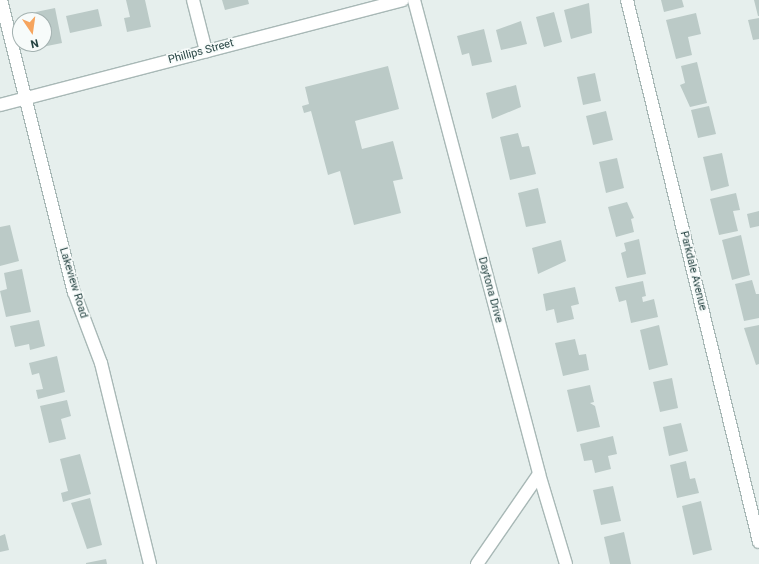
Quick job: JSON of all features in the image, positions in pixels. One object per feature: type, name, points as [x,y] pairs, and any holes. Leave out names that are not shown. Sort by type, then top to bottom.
[{"type":"street","name":"Lakeview Road","points":[[1,0],[24,99],[74,292],[101,363],[150,564]]},
{"type":"street","points":[[193,0],[206,51]]},
{"type":"street","name":"Phillips Street","points":[[0,105],[403,0]]},
{"type":"street","name":"Daytona Drive","points":[[414,0],[539,474],[566,564]]},
{"type":"street","name":"Parkdale Avenue","points":[[627,0],[759,542]]},
{"type":"street","points":[[477,564],[539,474]]},
{"type":"building","points":[[126,0],[145,0],[151,27],[127,32],[124,18],[130,17]]},
{"type":"building","points":[[222,0],[248,0],[249,4],[225,10]]},
{"type":"building","points":[[661,0],[682,0],[684,7],[664,12]]},
{"type":"building","points":[[754,0],[759,0],[759,16],[758,16]]},
{"type":"building","points":[[589,3],[592,33],[571,39],[564,10]]},
{"type":"building","points":[[55,8],[62,43],[52,45],[52,12],[36,12]]},
{"type":"building","points":[[98,9],[102,26],[70,33],[66,16]]},
{"type":"building","points":[[554,12],[562,42],[544,47],[536,17]]},
{"type":"building","points":[[696,13],[701,34],[688,37],[692,55],[676,59],[666,20]]},
{"type":"building","points":[[759,18],[759,39],[753,40],[748,20]]},
{"type":"building","points":[[521,21],[527,44],[501,50],[496,30]]},
{"type":"building","points":[[484,29],[492,62],[472,66],[469,53],[462,55],[457,36]]},
{"type":"building","points":[[697,62],[707,103],[690,107],[680,85],[685,83],[681,66]]},
{"type":"building","points":[[388,66],[399,109],[355,121],[362,149],[393,141],[403,179],[393,181],[401,213],[354,225],[340,171],[328,175],[311,111],[304,113],[302,106],[309,104],[305,87]]},
{"type":"building","points":[[595,73],[601,101],[583,105],[577,77]]},
{"type":"building","points":[[516,85],[521,107],[492,119],[486,93]]},
{"type":"building","points":[[709,106],[716,134],[698,138],[691,110]]},
{"type":"building","points":[[606,111],[613,140],[593,145],[586,116]]},
{"type":"building","points":[[518,133],[522,147],[529,146],[536,174],[510,180],[500,137]]},
{"type":"building","points":[[722,153],[729,186],[711,191],[703,157]]},
{"type":"building","points":[[617,158],[624,188],[606,193],[599,162]]},
{"type":"building","points":[[538,188],[546,223],[526,227],[518,193]]},
{"type":"building","points":[[736,193],[740,210],[733,211],[738,231],[719,235],[710,199]]},
{"type":"building","points":[[627,202],[634,218],[631,219],[634,232],[616,237],[608,207]]},
{"type":"building","points":[[759,211],[759,226],[750,228],[747,214]]},
{"type":"building","points":[[10,225],[19,261],[0,266],[0,227]]},
{"type":"building","points":[[741,235],[750,275],[732,280],[722,240]]},
{"type":"building","points":[[639,239],[646,274],[627,278],[621,253],[626,251],[624,243]]},
{"type":"building","points":[[561,240],[566,261],[538,274],[532,248]]},
{"type":"building","points":[[22,269],[31,312],[6,317],[0,291],[7,289],[4,273]]},
{"type":"building","points":[[752,280],[756,294],[759,294],[759,318],[744,321],[735,284]]},
{"type":"building","points":[[643,281],[646,296],[642,297],[643,302],[654,299],[658,317],[631,323],[626,300],[619,302],[615,287]]},
{"type":"building","points":[[575,287],[579,304],[571,306],[574,319],[557,323],[554,309],[546,311],[543,294]]},
{"type":"building","points":[[39,320],[45,346],[30,350],[29,344],[15,347],[10,326]]},
{"type":"building","points":[[659,325],[668,365],[649,370],[640,330]]},
{"type":"building","points":[[759,325],[759,364],[756,365],[744,328]]},
{"type":"building","points":[[575,339],[579,355],[586,354],[589,370],[563,376],[555,343]]},
{"type":"building","points":[[57,356],[65,392],[38,399],[36,390],[43,389],[39,373],[32,375],[29,363]]},
{"type":"building","points":[[672,378],[678,408],[660,412],[653,382]]},
{"type":"building","points":[[590,385],[594,402],[590,403],[595,406],[600,427],[577,432],[567,390]]},
{"type":"building","points":[[67,400],[71,416],[61,419],[66,439],[49,443],[40,406]]},
{"type":"building","points":[[681,423],[688,451],[669,456],[663,427]]},
{"type":"building","points":[[613,436],[617,454],[608,456],[611,469],[595,473],[592,460],[584,461],[580,444]]},
{"type":"building","points":[[80,454],[91,494],[63,502],[61,493],[68,491],[60,459]]},
{"type":"building","points":[[686,461],[690,479],[695,478],[699,493],[677,498],[670,465]]},
{"type":"building","points":[[613,486],[621,521],[601,525],[593,490]]},
{"type":"building","points":[[90,498],[102,545],[87,549],[71,503]]},
{"type":"building","points":[[701,501],[712,550],[693,555],[682,506]]},
{"type":"building","points":[[624,532],[631,564],[610,564],[604,537]]},
{"type":"building","points":[[5,534],[9,550],[0,552],[0,536]]},
{"type":"building","points":[[106,559],[107,564],[86,564],[86,563]]}]
